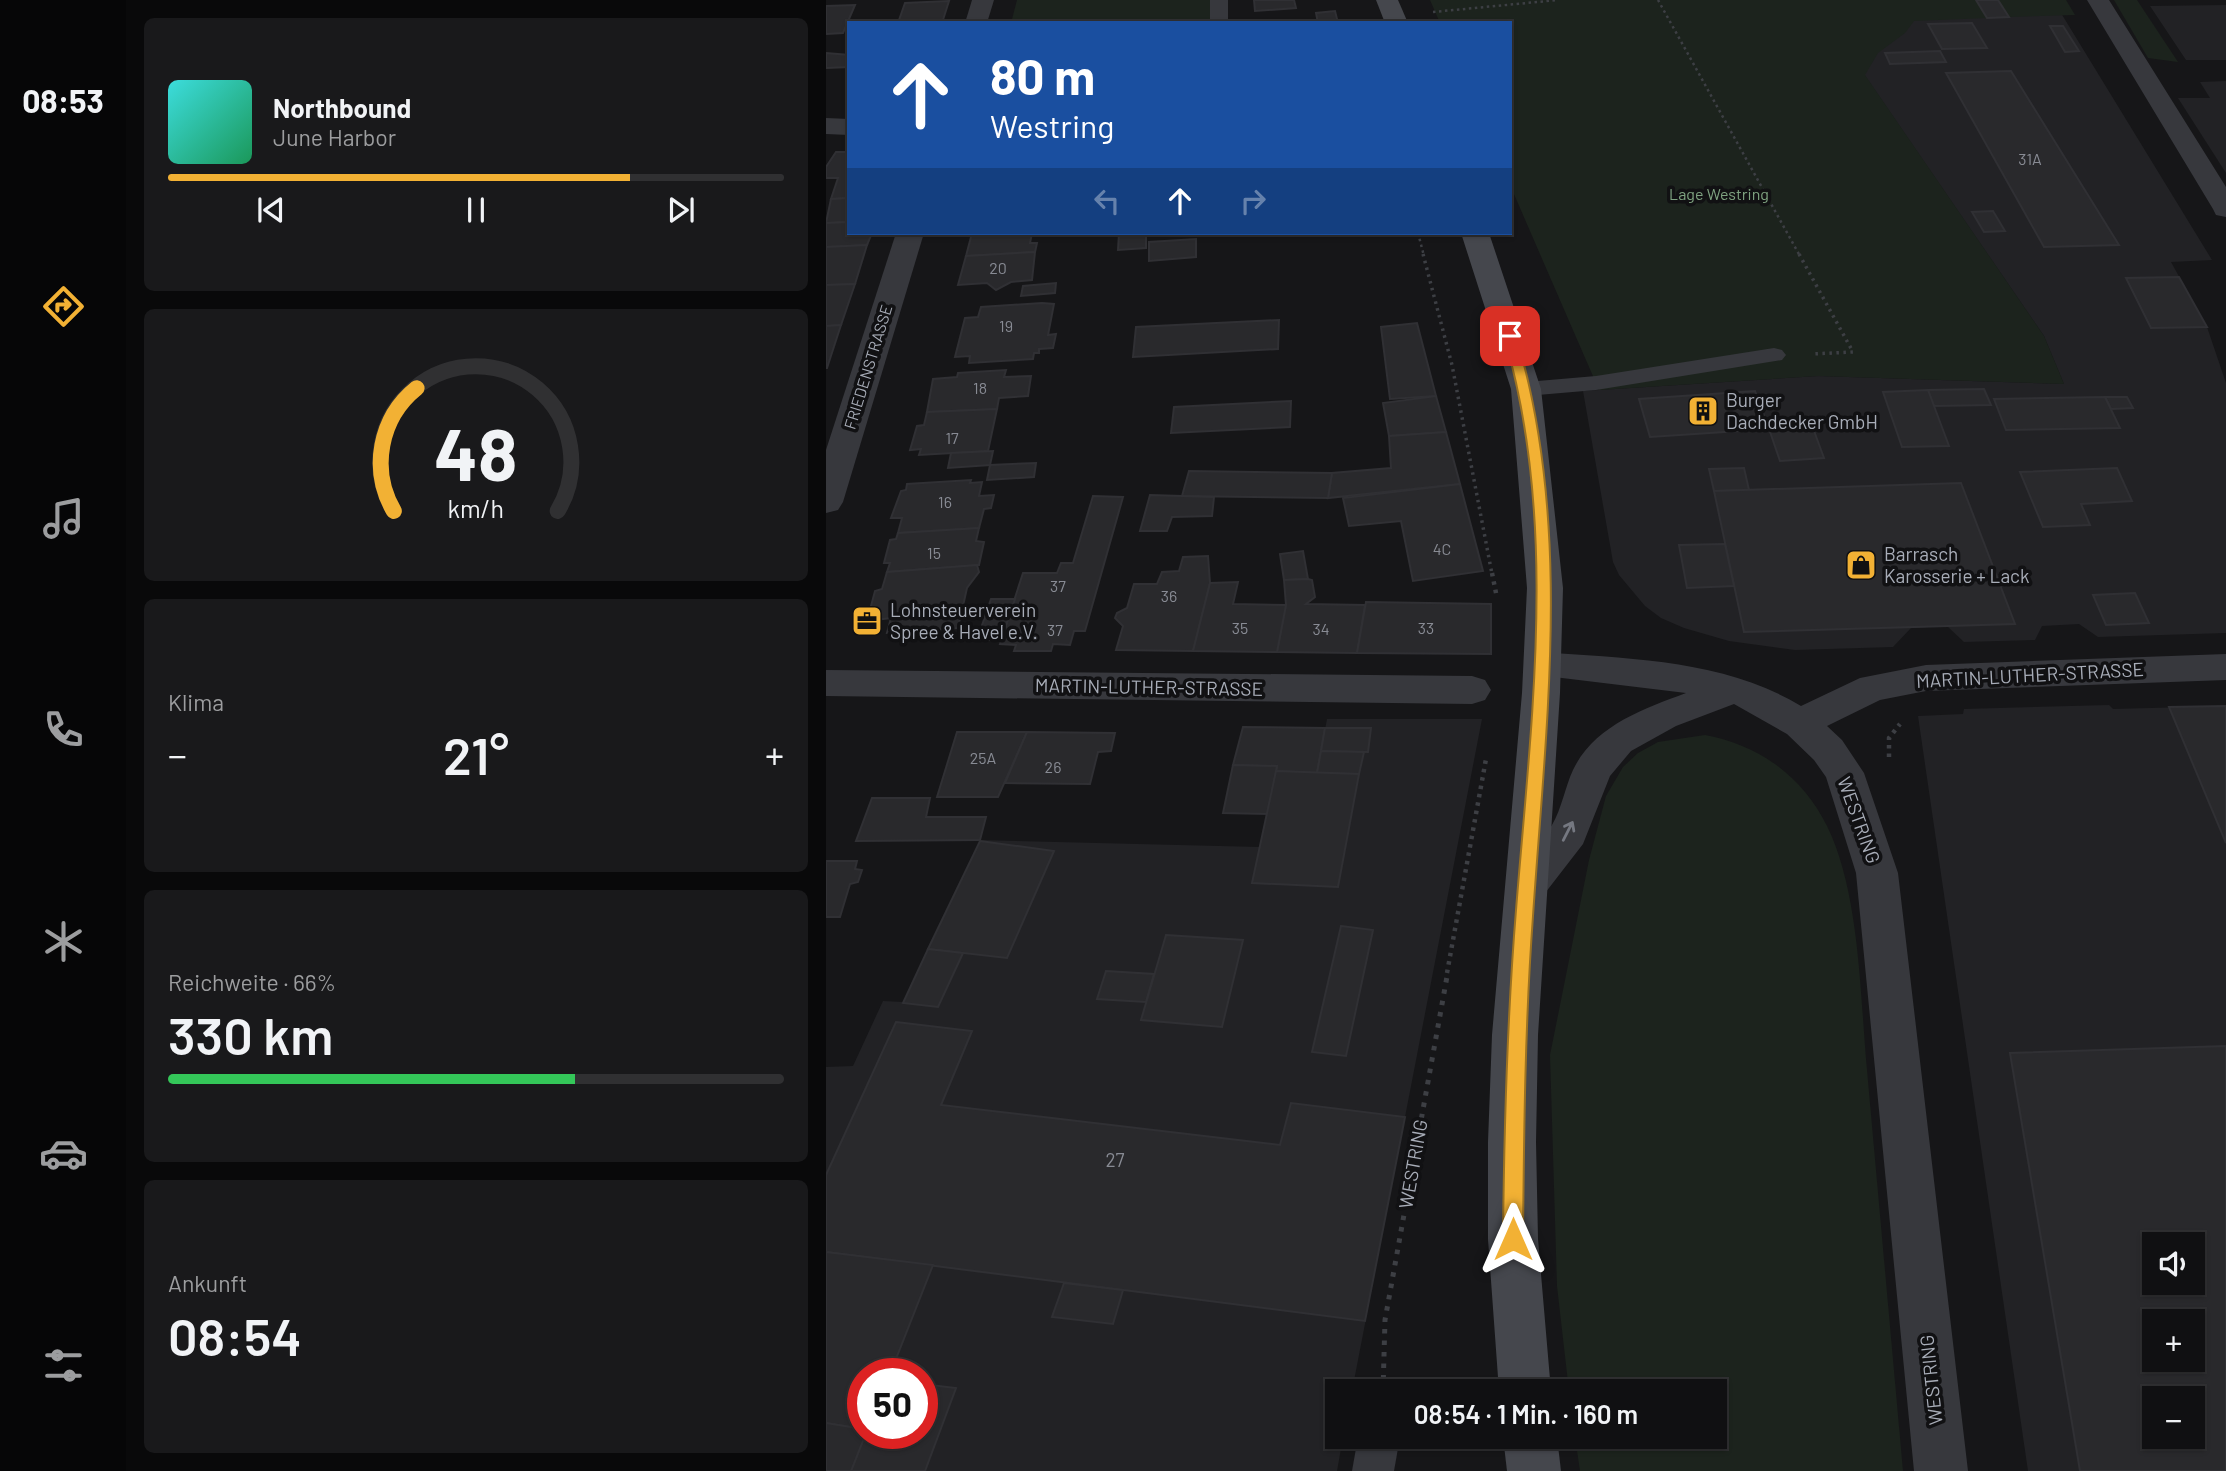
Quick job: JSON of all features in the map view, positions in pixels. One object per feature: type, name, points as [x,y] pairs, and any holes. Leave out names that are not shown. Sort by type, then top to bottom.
[{"type":"main road","points":[[1476,235],[1526,389],[1544,575],[1542,665],[1515,1035],[1512,1142],[1513,1239],[1524,1379]]},
{"type":"main road","points":[[1532,1449],[1534,1471]]},
{"type":"street","points":[[976,21],[983,0]]},
{"type":"street","points":[[2098,0],[2226,209]]},
{"type":"street","points":[[826,126],[847,127]]},
{"type":"street","name":"FRIEDENSTRASSE","points":[[826,502],[909,235]]},
{"type":"street","name":"WESTRING","points":[[1542,665],[1665,675],[1734,689],[1760,699],[1801,724],[1828,750],[1844,773],[1877,873],[1941,1471]]},
{"type":"street","name":"MARTIN-LUTHER-STRASSE","points":[[1801,724],[1856,695],[1898,682],[1926,678],[2226,667]]},
{"type":"street","name":"MARTIN-LUTHER-STRASSE","points":[[826,683],[1472,690]]},
{"type":"street","points":[[1527,885],[1569,833],[1594,770],[1616,741],[1663,716],[1734,689]]},
{"type":"lane","points":[[1219,0],[1219,21]]},
{"type":"lane","points":[[1526,389],[1596,383],[1774,355]]},
{"type":"lane","points":[[1373,1471],[1377,1449]]},
{"type":"path","points":[[1393,13],[1558,0]]},
{"type":"path","points":[[1658,0],[1853,352],[1774,355]]},
{"type":"path","points":[[1419,235],[1452,365],[1498,605]]},
{"type":"path","name":"WESTRING","points":[[1383,1379],[1385,1320],[1488,746]]},
{"type":"shaded area","points":[[1807,0],[2053,0],[2212,260],[2171,262],[2207,327],[2226,383],[2226,633],[2098,637],[2079,624],[2042,626],[2035,640],[1964,642],[1947,626],[1911,628],[1893,647],[1795,650],[1729,641],[1684,628],[1661,618],[1645,606],[1619,575],[1613,562],[1583,391],[1818,376],[2064,384],[2044,336],[1817,6]]},
{"type":"shaded area","points":[[2226,5],[2226,60],[2186,60],[2150,6]]},
{"type":"shaded area","points":[[2226,81],[2226,173],[2178,98],[2210,98],[2200,82]]},
{"type":"shaded area","points":[[2109,705],[2113,709],[2226,706],[2226,1471],[2028,1471],[1918,716],[1963,714],[1964,709]]},
{"type":"shaded area","points":[[1327,719],[1482,719],[1354,1379],[1325,1379],[1325,1449],[1341,1449],[1337,1471],[826,1471],[826,1067],[853,1066],[883,1001],[903,1002],[980,840],[1260,847],[1317,773]]},
{"type":"green space","points":[[1017,0],[1212,0],[1213,21],[1012,21]]},
{"type":"green space","name":"Lage Westring","points":[[1430,0],[1976,0],[1987,18],[1914,21],[1905,33],[1878,53],[1865,75],[2044,336],[2064,384],[1818,376],[1599,390],[1512,190],[1512,21],[1439,21]]},
{"type":"green space","points":[[1998,0],[2066,0],[2075,15],[2009,17]]},
{"type":"green space","points":[[2114,0],[2137,0],[2178,62],[2148,58]]},
{"type":"green space","points":[[1705,735],[1743,746],[1761,755],[1792,778],[1805,792],[1827,826],[1838,853],[1857,945],[1903,1471],[1580,1471],[1577,1449],[1727,1449],[1727,1379],[1568,1379],[1557,1286],[1550,1055],[1589,860],[1606,796],[1623,767],[1638,753],[1658,742]]},
{"type":"building","points":[[1254,0],[1294,0],[1296,8],[1255,11]]},
{"type":"building","points":[[1976,0],[1998,0],[2009,17],[1987,18]]},
{"type":"building","points":[[949,1],[943,21],[899,21],[905,3]]},
{"type":"building","points":[[855,5],[843,33],[826,34],[826,6]]},
{"type":"building","points":[[1335,11],[1338,21],[1318,21],[1316,13]]},
{"type":"building","points":[[1972,23],[1987,48],[1942,49],[1928,24]]},
{"type":"building","points":[[2050,26],[2063,26],[2079,51],[2065,52]]},
{"type":"building","points":[[1940,51],[1946,62],[1890,64],[1885,53]]},
{"type":"building","points":[[826,53],[847,55],[847,67],[826,68]]},
{"type":"building","points":[[2011,71],[2119,245],[2044,247],[1946,73]]},
{"type":"building","points":[[836,152],[847,152],[847,198],[831,199],[838,178],[826,178],[826,167]]},
{"type":"building","points":[[847,198],[847,222],[826,223],[831,199]]},
{"type":"building","points":[[1993,211],[2005,231],[1984,232],[1972,212]]},
{"type":"building","points":[[847,222],[847,235],[871,235],[867,245],[826,247],[826,223]]},
{"type":"building","points":[[971,235],[1032,235],[1030,243],[1037,243],[1035,252],[966,256]]},
{"type":"building","points":[[1119,235],[1146,235],[1146,248],[1118,250]]},
{"type":"building","points":[[1196,239],[1196,257],[1149,261],[1149,242]]},
{"type":"building","points":[[867,245],[855,284],[826,285],[826,247]]},
{"type":"building","points":[[1035,252],[1032,280],[1011,282],[996,290],[987,283],[958,285],[966,256]]},
{"type":"building","points":[[2179,277],[2207,327],[2151,328],[2126,278]]},
{"type":"building","points":[[1056,283],[1055,293],[1021,296],[1023,286]]},
{"type":"building","points":[[855,284],[841,325],[826,326],[826,285]]},
{"type":"building","points":[[1054,304],[1048,335],[1056,334],[1053,348],[1039,349],[1039,353],[1034,353],[1033,359],[969,363],[970,356],[955,357],[965,318],[978,317],[981,307]]},
{"type":"building","points":[[1279,320],[1278,349],[1133,357],[1136,327]]},
{"type":"building","points":[[1417,323],[1436,396],[1390,399],[1381,327]]},
{"type":"building","points":[[841,325],[827,368],[826,368],[826,326]]},
{"type":"building","points":[[1006,370],[1004,377],[1031,376],[1028,396],[999,398],[997,409],[927,412],[933,379],[957,377],[958,373]]},
{"type":"building","points":[[1984,389],[1991,405],[1934,406],[1928,390]]},
{"type":"building","points":[[1928,390],[1949,446],[1902,447],[1883,392]]},
{"type":"building","name":"Burger Dachdecker GmbH","points":[[1755,391],[1769,429],[1650,437],[1639,399]]},
{"type":"building","points":[[1436,396],[1446,432],[1389,436],[1383,403]]},
{"type":"building","points":[[2105,397],[2127,397],[2133,408],[2111,409]]},
{"type":"building","points":[[2105,397],[2120,428],[2006,430],[1994,399]]},
{"type":"building","points":[[1291,401],[1290,427],[1171,433],[1174,407]]},
{"type":"building","points":[[997,409],[988,451],[919,455],[921,449],[910,450],[917,426],[924,425],[927,412]]},
{"type":"building","points":[[1810,420],[1824,458],[1780,461],[1767,423]]},
{"type":"building","points":[[1446,432],[1460,484],[1328,498],[1332,473],[1391,468],[1389,436]]},
{"type":"building","points":[[993,451],[990,465],[948,468],[951,453]]},
{"type":"building","points":[[1036,463],[1034,477],[987,480],[990,465]]},
{"type":"building","points":[[1744,468],[1749,490],[1714,491],[1709,469]]},
{"type":"building","points":[[2117,468],[2132,501],[2081,504],[2090,525],[2043,527],[2020,472]]},
{"type":"building","points":[[1189,471],[1332,473],[1328,498],[1182,496]]},
{"type":"building","points":[[971,480],[970,483],[982,482],[979,496],[994,495],[991,508],[984,509],[979,528],[898,533],[902,518],[891,518],[901,491],[906,490],[907,484]]},
{"type":"building","name":"Barrasch Karosserie + Lack","points":[[1961,483],[2015,624],[1744,632],[1714,491]]},
{"type":"building","points":[[1460,484],[1483,571],[1413,581],[1401,521],[1349,526],[1343,498]]},
{"type":"building","points":[[1150,495],[1214,497],[1212,516],[1172,517],[1167,531],[1140,531]]},
{"type":"building","points":[[1093,496],[1123,497],[1085,631],[1074,631],[1070,645],[1053,644],[1051,651],[1014,651],[1016,645],[1000,644],[1023,573],[1057,573],[1061,563],[1073,563]]},
{"type":"building","points":[[979,528],[976,541],[984,542],[979,565],[887,572],[890,563],[884,563],[890,540],[896,539],[898,533]]},
{"type":"building","points":[[1725,544],[1734,586],[1687,588],[1679,545]]},
{"type":"building","points":[[1303,551],[1308,579],[1284,580],[1280,554]]},
{"type":"building","points":[[1208,556],[1210,583],[1193,651],[1116,650],[1123,626],[1115,618],[1117,613],[1127,608],[1134,584],[1157,584],[1162,572],[1179,571],[1183,557]]},
{"type":"building","points":[[977,565],[979,572],[967,588],[958,628],[887,633],[891,618],[867,621],[875,591],[882,589],[887,572]]},
{"type":"building","points":[[1284,580],[1312,580],[1315,597],[1306,604],[1365,605],[1357,653],[1277,652],[1286,605]]},
{"type":"building","points":[[1238,582],[1233,604],[1286,605],[1277,652],[1193,651],[1210,583]]},
{"type":"building","points":[[2135,593],[2149,623],[2106,625],[2093,595]]},
{"type":"building","points":[[991,599],[1015,599],[1001,640],[977,640]]},
{"type":"building","points":[[1366,602],[1491,604],[1491,654],[1357,653]]},
{"type":"building","points":[[2226,706],[2226,843],[2169,707]]},
{"type":"building","points":[[1243,727],[1325,728],[1317,773],[1276,771],[1277,766],[1233,765]]},
{"type":"building","points":[[1325,728],[1371,728],[1368,752],[1321,751]]},
{"type":"building","points":[[957,732],[1027,732],[998,797],[937,797]]},
{"type":"building","points":[[1027,732],[1115,733],[1111,751],[1098,752],[1090,784],[1005,783]]},
{"type":"building","points":[[1321,751],[1364,752],[1359,774],[1317,773]]},
{"type":"building","points":[[1233,765],[1277,766],[1268,814],[1223,813]]},
{"type":"building","points":[[1276,771],[1359,774],[1338,887],[1252,883]]},
{"type":"building","points":[[872,798],[930,798],[926,817],[986,817],[980,840],[856,841]]},
{"type":"building","points":[[980,841],[1054,851],[1007,958],[928,949]]},
{"type":"building","points":[[826,861],[857,861],[855,869],[862,870],[858,882],[850,884],[840,917],[826,917]]},
{"type":"building","points":[[1341,926],[1373,930],[1346,1056],[1312,1052]]},
{"type":"building","points":[[1166,935],[1243,940],[1222,1027],[1141,1020]]},
{"type":"building","points":[[928,949],[963,953],[938,1007],[903,1003]]},
{"type":"building","points":[[1106,971],[1154,974],[1146,1002],[1097,999]]},
{"type":"building","points":[[896,1022],[972,1031],[941,1105],[1280,1145],[1291,1103],[1405,1117],[1365,1321],[826,1252],[826,1175]]},
{"type":"building","points":[[2226,1046],[2226,1471],[2080,1471],[2010,1053]]},
{"type":"building","points":[[826,1252],[933,1265],[896,1358],[847,1358],[847,1426],[826,1423]]},
{"type":"building","points":[[1064,1283],[1123,1290],[1113,1324],[1052,1317]]},
{"type":"building","points":[[938,1386],[956,1388],[938,1436]]},
{"type":"building","points":[[826,1423],[847,1426],[847,1449],[860,1449],[851,1471],[826,1471]]},
{"type":"building","points":[[860,1449],[933,1449],[925,1471],[851,1471]]},
{"type":"place","name":"Burger Dachdecker GmbH","points":[[1703,411]]},
{"type":"place","name":"Barrasch Karosserie + Lack","points":[[1861,565]]},
{"type":"place","name":"Lohnsteuerverein Spree & Havel e.V.","points":[[867,621]]},
{"type":"route","points":[[1510,336],[1526,389],[1533,435],[1545,589],[1541,693],[1515,1035],[1513,1239]]}]
